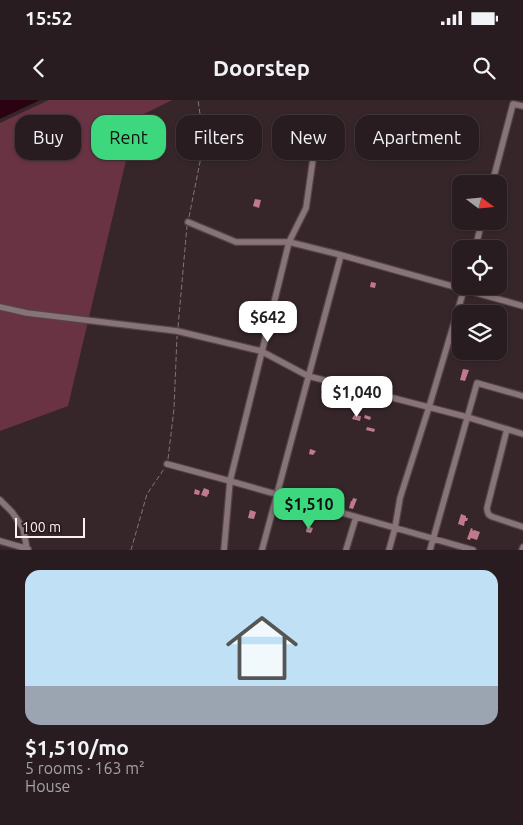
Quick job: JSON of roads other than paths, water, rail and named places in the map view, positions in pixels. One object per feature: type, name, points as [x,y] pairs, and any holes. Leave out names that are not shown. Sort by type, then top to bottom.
[{"type":"street","points":[[494,175],[513,104],[523,106]]},
{"type":"street","points":[[224,550],[230,481],[289,242],[306,208],[313,160]]},
{"type":"street","points":[[188,222],[236,242],[289,242],[452,285]]},
{"type":"street","points":[[262,550],[341,255]]},
{"type":"street","points":[[389,550],[400,498],[462,295]]},
{"type":"street","points":[[487,295],[523,306]]},
{"type":"street","points":[[0,307],[27,313],[177,331],[261,351],[308,376],[429,407],[523,434]]},
{"type":"street","points":[[430,550],[477,383],[523,394]]},
{"type":"street","points":[[508,429],[487,512],[493,517],[523,527]]},
{"type":"street","points":[[167,464],[473,550]]},
{"type":"street","points":[[0,500],[12,512],[23,528],[28,550]]},
{"type":"street","points":[[346,550],[356,517]]},
{"type":"street","points":[[0,541],[28,550]]}]
